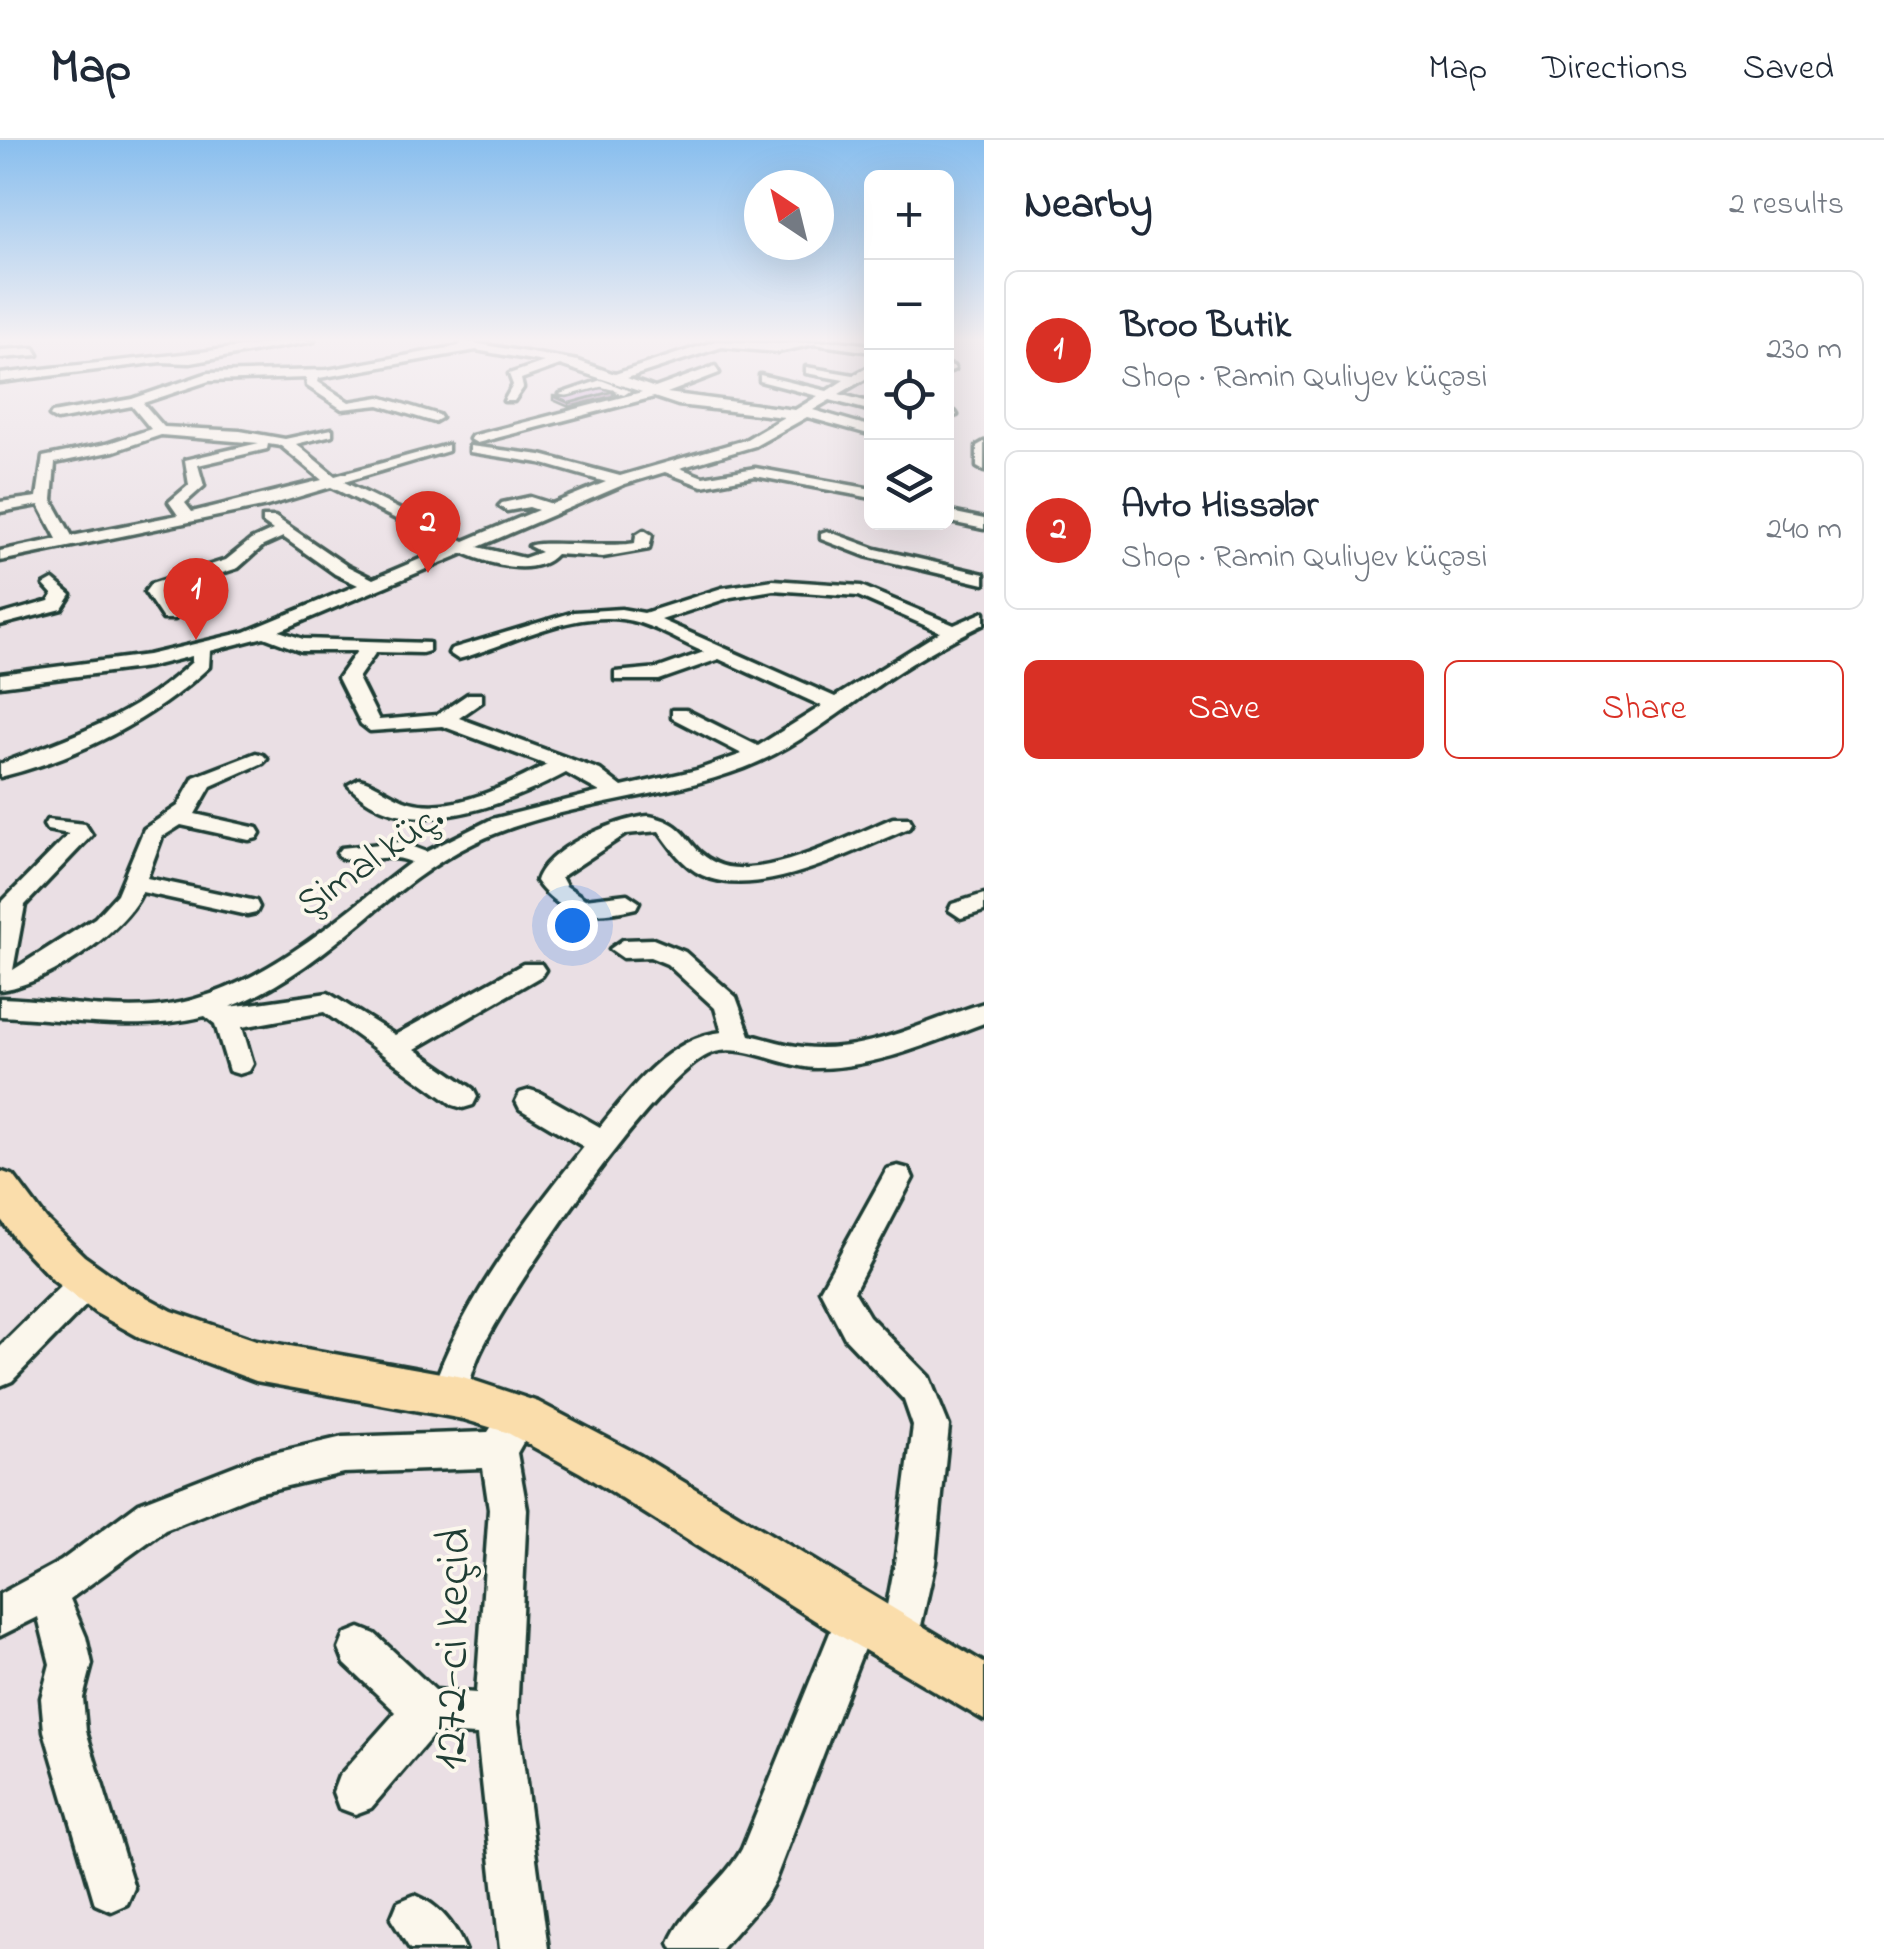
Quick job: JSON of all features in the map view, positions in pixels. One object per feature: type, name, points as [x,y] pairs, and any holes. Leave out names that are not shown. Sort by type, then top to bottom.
[{"type":"main road","points":[[0,1187],[42,1242],[87,1282],[142,1320],[217,1351],[300,1373],[480,1402],[509,1433],[593,1454],[984,1692]]},
{"type":"street","points":[[156,425],[160,430]]},
{"type":"street","points":[[547,425],[476,444],[508,464],[541,459],[620,481]]},
{"type":"street","points":[[0,680],[81,672],[201,651],[264,631],[620,481],[711,456],[766,436],[783,425]]},
{"type":"street","points":[[67,542],[44,500],[50,458],[109,448],[160,430],[240,435],[279,442],[332,482],[509,570],[548,553]]},
{"type":"street","points":[[188,518],[177,502],[197,486],[190,463],[327,432]]},
{"type":"street","points":[[984,446],[984,467]]},
{"type":"street","points":[[0,556],[249,505],[443,448]]},
{"type":"street","points":[[711,456],[732,466]]},
{"type":"street","points":[[666,468],[702,482],[755,472],[864,492]]},
{"type":"street","points":[[0,507],[44,500]]},
{"type":"street","points":[[507,506],[530,502],[554,510]]},
{"type":"street","points":[[249,505],[340,570],[373,585]]},
{"type":"street","points":[[954,518],[984,524]]},
{"type":"street","points":[[170,614],[154,592],[158,588],[232,564],[258,543],[283,531]]},
{"type":"street","points":[[489,538],[548,553],[586,553],[643,546],[644,535]]},
{"type":"street","points":[[828,536],[886,556],[984,579]]},
{"type":"street","points":[[548,553],[561,572]]},
{"type":"street","points":[[852,590],[859,570],[886,556]]},
{"type":"street","points":[[0,620],[56,605],[62,595],[53,585]]},
{"type":"street","points":[[645,620],[760,586],[852,590],[954,631]]},
{"type":"street","points":[[458,653],[588,613],[645,620],[836,705]]},
{"type":"street","name":"Şimal küç.","points":[[0,1007],[114,1017],[218,1013],[467,837],[572,804],[709,773],[759,754],[984,616]]},
{"type":"street","points":[[264,631],[301,645],[422,646]]},
{"type":"street","points":[[370,647],[348,678],[365,718],[376,727]]},
{"type":"street","points":[[4,763],[118,726],[141,713],[202,663],[201,651]]},
{"type":"street","points":[[622,676],[645,678],[672,673],[718,653]]},
{"type":"street","points":[[442,720],[475,698]]},
{"type":"street","points":[[680,714],[759,754]]},
{"type":"street","points":[[347,732],[442,720],[566,764],[604,782],[617,794]]},
{"type":"street","points":[[55,824],[77,829],[81,835],[13,903],[0,977],[18,978],[37,970],[121,908],[152,834],[194,800],[202,782],[256,758]]},
{"type":"street","points":[[359,785],[406,809],[430,810],[509,790],[566,764]]},
{"type":"street","points":[[572,804],[603,833]]},
{"type":"street","points":[[177,817],[249,833]]},
{"type":"street","points":[[627,902],[590,911],[580,908],[548,880],[603,833],[640,824],[666,826],[702,865],[738,877],[808,859],[901,823]]},
{"type":"street","points":[[349,853],[400,848],[428,861]]},
{"type":"street","points":[[134,883],[247,907]]},
{"type":"street","points":[[623,948],[653,948],[676,958],[727,1004],[739,1044]]},
{"type":"street","points":[[392,1050],[532,970]]},
{"type":"street","points":[[239,1064],[218,1013],[328,1002],[463,1097]]},
{"type":"street","points":[[448,1396],[472,1334],[603,1144],[684,1057],[701,1046],[718,1042],[790,1057],[839,1056],[885,1048],[984,1013]]},
{"type":"street","points":[[530,1102],[603,1144]]},
{"type":"street","points":[[898,1178],[837,1290],[843,1312],[858,1332],[930,1405],[932,1426],[915,1563],[900,1643]]},
{"type":"street","points":[[0,1370],[87,1282]]},
{"type":"street","points":[[0,1616],[47,1592],[152,1516],[257,1476],[344,1455],[509,1433]]},
{"type":"street","name":"1272-ci keçid","points":[[509,1433],[496,1714],[524,1949]]},
{"type":"street","points":[[47,1592],[66,1637],[71,1664],[62,1698],[65,1731],[111,1888]]},
{"type":"street","points":[[694,1943],[748,1884],[760,1864],[856,1617]]},
{"type":"street","points":[[360,1650],[426,1711],[496,1714]]},
{"type":"street","points":[[355,1792],[426,1711]]},
{"type":"place","name":"Avto Hissələr","points":[[428,573]]},
{"type":"place","name":"Broo Butik","points":[[196,640]]}]
